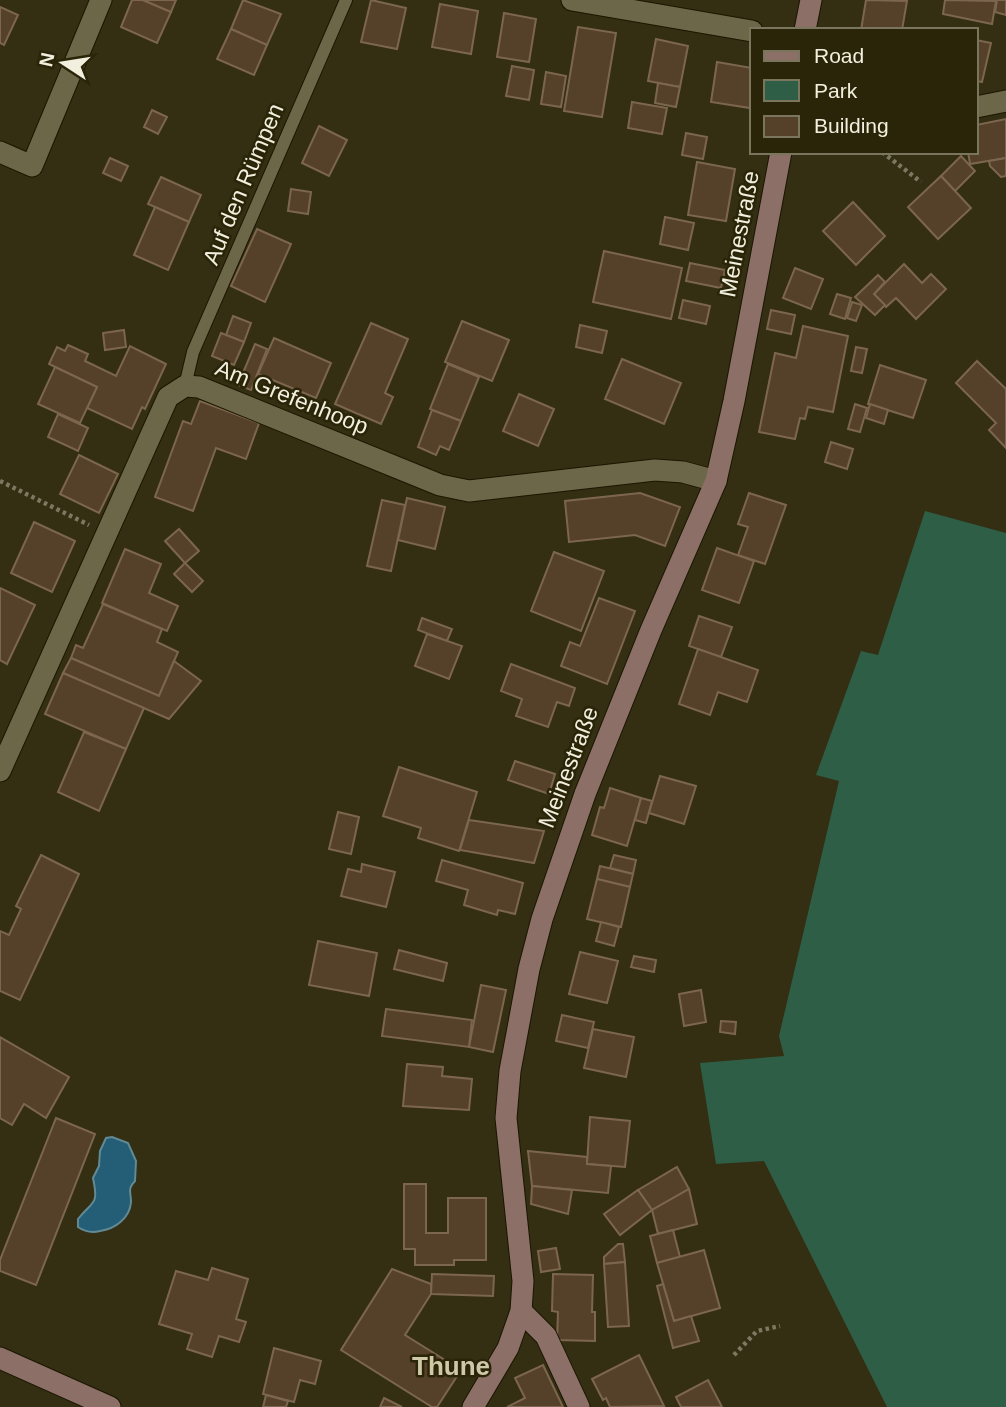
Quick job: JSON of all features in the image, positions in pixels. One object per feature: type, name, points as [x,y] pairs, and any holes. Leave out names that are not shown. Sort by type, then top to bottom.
[{"type":"street","points":[[0,152],[32,166],[101,0]]},
{"type":"street","points":[[572,0],[750,31]]},
{"type":"street","points":[[805,28],[811,0]]},
{"type":"street","points":[[978,107],[1006,101]]},
{"type":"street","name":"Meinestraße","points":[[473,1407],[508,1348],[521,1311],[523,1280],[506,1118],[509,1071],[529,969],[542,919],[584,794],[716,481],[734,401],[781,154]]},
{"type":"street","name":"Am Grefenhoop","points":[[0,771],[168,397],[184,386],[199,387],[440,485],[469,491],[655,470],[683,472],[716,481]]},
{"type":"street","points":[[521,1311],[546,1336],[579,1407]]},
{"type":"street","points":[[0,1358],[110,1407]]},
{"type":"lane","name":"Auf den Rümpen","points":[[184,386],[193,352],[346,0]]},
{"type":"path","points":[[885,154],[921,182]]},
{"type":"path","points":[[0,481],[106,533]]},
{"type":"path","points":[[734,1355],[757,1331],[780,1326]]},
{"type":"green space","points":[[925,511],[1006,533],[1006,1407],[887,1407],[764,1161],[716,1164],[700,1063],[784,1056],[779,1036],[839,781],[816,775],[861,651],[878,655]]},
{"type":"water","points":[[112,1137],[128,1143],[136,1161],[135,1181],[130,1189],[130,1208],[125,1218],[111,1228],[97,1232],[86,1231],[78,1227],[78,1219],[95,1198],[93,1178],[99,1166],[100,1151],[106,1138]]},
{"type":"building","points":[[132,0],[143,0],[171,12],[157,43],[121,27]]},
{"type":"building","points":[[143,0],[176,0],[171,12]]},
{"type":"building","points":[[243,0],[281,14],[267,45],[231,29]]},
{"type":"building","points":[[371,0],[406,8],[397,49],[361,42]]},
{"type":"building","points":[[866,0],[907,1],[902,28],[861,28]]},
{"type":"building","points":[[945,0],[996,1],[992,24],[943,14]]},
{"type":"building","points":[[997,0],[1006,0],[1006,15],[995,12]]},
{"type":"building","points":[[440,4],[478,11],[471,54],[432,47]]},
{"type":"building","points":[[0,7],[18,15],[4,45],[0,43]]},
{"type":"building","points":[[504,13],[536,19],[529,62],[497,57]]},
{"type":"building","points":[[578,27],[616,33],[602,117],[564,111]]},
{"type":"building","points":[[231,29],[267,45],[254,75],[217,59]]},
{"type":"building","points":[[656,39],[688,46],[680,87],[648,81]]},
{"type":"building","points":[[978,40],[991,43],[982,82],[978,81]]},
{"type":"building","points":[[717,62],[750,68],[750,108],[711,102]]},
{"type":"building","points":[[512,66],[534,70],[529,100],[506,96]]},
{"type":"building","points":[[546,72],[566,76],[561,107],[541,104]]},
{"type":"building","points":[[658,83],[680,87],[676,107],[655,103]]},
{"type":"building","points":[[632,102],[667,108],[662,134],[628,128]]},
{"type":"building","points":[[152,110],[167,117],[158,134],[144,127]]},
{"type":"building","points":[[1006,119],[1006,158],[970,164],[968,154],[978,154],[978,125]]},
{"type":"building","points":[[319,126],[347,140],[329,176],[302,163]]},
{"type":"building","points":[[686,133],[707,137],[703,159],[682,155]]},
{"type":"building","points":[[961,156],[975,171],[955,191],[941,176]]},
{"type":"building","points":[[110,158],[128,166],[121,181],[103,173]]},
{"type":"building","points":[[1006,158],[1006,176],[1001,177],[990,166],[989,161]]},
{"type":"building","points":[[697,162],[735,169],[726,221],[688,215]]},
{"type":"building","points":[[941,176],[971,208],[938,239],[908,207]]},
{"type":"building","points":[[161,177],[201,195],[189,222],[148,204]]},
{"type":"building","points":[[291,189],[311,192],[308,214],[288,211]]},
{"type":"building","points":[[853,202],[885,236],[856,265],[823,231]]},
{"type":"building","points":[[155,207],[189,222],[168,270],[134,255]]},
{"type":"building","points":[[665,217],[694,223],[688,250],[660,244]]},
{"type":"building","points":[[257,229],[291,244],[265,302],[231,286]]},
{"type":"building","points":[[604,251],[682,268],[671,319],[593,302]]},
{"type":"building","points":[[690,263],[725,270],[721,288],[686,281]]},
{"type":"building","points":[[904,264],[922,283],[931,274],[946,289],[916,319],[896,298],[886,307],[874,294]]},
{"type":"building","points":[[795,268],[823,279],[811,309],[783,298]]},
{"type":"building","points":[[878,275],[885,282],[874,294],[885,305],[875,315],[855,297]]},
{"type":"building","points":[[837,294],[851,298],[845,319],[830,314]]},
{"type":"building","points":[[683,300],[710,306],[706,324],[679,318]]},
{"type":"building","points":[[852,302],[862,305],[856,321],[847,318]]},
{"type":"building","points":[[771,310],[795,315],[791,334],[767,329]]},
{"type":"building","points":[[233,316],[251,323],[244,342],[226,335]]},
{"type":"building","points":[[462,321],[509,340],[492,381],[445,362]]},
{"type":"building","points":[[371,323],[408,339],[385,393],[393,397],[381,424],[335,404]]},
{"type":"building","points":[[580,325],[607,331],[602,353],[576,347]]},
{"type":"building","points":[[803,326],[848,336],[833,412],[808,407],[805,419],[800,418],[795,439],[759,432],[775,353],[796,358]]},
{"type":"building","points":[[124,330],[126,347],[105,350],[103,333]]},
{"type":"building","points":[[221,333],[244,342],[234,365],[212,356]]},
{"type":"building","points":[[274,338],[331,363],[316,398],[258,374]]},
{"type":"building","points":[[255,344],[267,349],[251,390],[238,385]]},
{"type":"building","points":[[68,345],[88,354],[85,361],[116,376],[130,346],[166,364],[145,409],[142,407],[132,429],[87,408],[97,387],[49,364],[57,347],[65,351]]},
{"type":"building","points":[[856,347],[867,349],[862,373],[851,371]]},
{"type":"building","points":[[622,359],[681,383],[664,424],[605,399]]},
{"type":"building","points":[[977,361],[1006,389],[1006,448],[989,430],[996,423],[956,383]]},
{"type":"building","points":[[448,364],[479,377],[461,421],[430,409]]},
{"type":"building","points":[[880,365],[926,380],[913,418],[868,404]]},
{"type":"building","points":[[55,367],[97,387],[80,423],[38,404]]},
{"type":"building","points":[[519,394],[554,409],[538,446],[503,431]]},
{"type":"building","points":[[200,401],[259,423],[246,459],[216,448],[193,511],[155,497],[183,421],[191,424]]},
{"type":"building","points":[[855,404],[867,408],[860,432],[848,429]]},
{"type":"building","points":[[870,404],[888,410],[884,424],[866,418]]},
{"type":"building","points":[[432,410],[461,421],[449,450],[440,446],[436,455],[418,447]]},
{"type":"building","points":[[58,414],[88,428],[78,451],[48,437]]},
{"type":"building","points":[[831,442],[853,449],[847,469],[825,462]]},
{"type":"building","points":[[79,455],[118,474],[99,513],[60,494]]},
{"type":"building","points":[[640,493],[680,507],[665,546],[635,535],[569,542],[565,501]]},
{"type":"building","points":[[749,493],[786,505],[765,564],[738,555],[748,527],[738,524]]},
{"type":"building","points":[[407,498],[445,507],[435,549],[398,540]]},
{"type":"building","points":[[382,500],[405,505],[391,571],[367,566]]},
{"type":"building","points":[[34,522],[75,541],[52,592],[11,573]]},
{"type":"building","points":[[179,529],[199,551],[185,563],[165,541]]},
{"type":"building","points":[[717,548],[754,561],[739,603],[702,590]]},
{"type":"building","points":[[125,549],[161,564],[149,593],[178,606],[167,631],[102,603]]},
{"type":"building","points":[[554,552],[604,571],[581,631],[531,611]]},
{"type":"building","points":[[185,563],[203,581],[192,592],[174,574]]},
{"type":"building","points":[[0,588],[35,605],[7,664],[0,660]]},
{"type":"building","points":[[599,598],[635,611],[607,684],[561,666],[570,642],[580,646]]},
{"type":"building","points":[[103,604],[162,629],[157,642],[178,652],[159,696],[71,658],[76,645],[83,648]]},
{"type":"building","points":[[699,616],[732,627],[721,657],[689,646]]},
{"type":"building","points":[[422,618],[452,629],[447,641],[418,630]]},
{"type":"building","points":[[427,634],[462,646],[449,679],[415,666]]},
{"type":"building","points":[[698,649],[758,670],[747,702],[718,692],[710,715],[679,704]]},
{"type":"building","points":[[71,658],[159,696],[174,661],[201,681],[169,719],[63,673]]},
{"type":"building","points":[[511,664],[575,688],[569,706],[557,702],[548,727],[516,716],[522,699],[501,691]]},
{"type":"building","points":[[63,673],[144,708],[126,749],[45,714]]},
{"type":"building","points":[[84,732],[126,749],[99,811],[58,792]]},
{"type":"building","points":[[515,761],[555,774],[549,794],[508,780]]},
{"type":"building","points":[[399,767],[477,792],[459,851],[418,838],[421,828],[383,816]]},
{"type":"building","points":[[660,776],[696,786],[684,824],[649,813]]},
{"type":"building","points":[[610,788],[641,798],[627,846],[592,835],[600,807],[604,808]]},
{"type":"building","points":[[641,798],[652,801],[646,823],[635,820]]},
{"type":"building","points":[[338,812],[359,817],[351,854],[329,849]]},
{"type":"building","points":[[469,820],[544,831],[534,863],[460,850]]},
{"type":"building","points":[[41,855],[79,874],[20,1000],[0,991],[0,931],[9,935],[21,909],[16,906]]},
{"type":"building","points":[[614,855],[636,860],[633,874],[610,868]]},
{"type":"building","points":[[442,860],[523,883],[515,914],[498,910],[497,915],[464,905],[468,890],[436,881]]},
{"type":"building","points":[[362,864],[395,872],[386,907],[341,896],[348,869],[361,872]]},
{"type":"building","points":[[600,866],[633,874],[630,887],[597,879]]},
{"type":"building","points":[[597,879],[630,887],[621,927],[587,919]]},
{"type":"building","points":[[601,922],[619,927],[614,946],[596,941]]},
{"type":"building","points":[[318,941],[377,953],[369,996],[309,985]]},
{"type":"building","points":[[399,950],[447,963],[443,981],[394,969]]},
{"type":"building","points":[[580,952],[618,961],[607,1003],[569,994]]},
{"type":"building","points":[[634,956],[656,960],[654,972],[631,967]]},
{"type":"building","points":[[481,985],[506,990],[493,1052],[469,1047]]},
{"type":"building","points":[[701,990],[706,1022],[684,1026],[679,994]]},
{"type":"building","points":[[386,1009],[472,1020],[469,1047],[382,1036]]},
{"type":"building","points":[[562,1015],[594,1022],[588,1048],[556,1041]]},
{"type":"building","points":[[721,1021],[736,1022],[735,1034],[720,1032]]},
{"type":"building","points":[[593,1029],[634,1037],[626,1077],[584,1068]]},
{"type":"building","points":[[0,1037],[69,1077],[46,1118],[24,1104],[12,1125],[0,1118]]},
{"type":"building","points":[[407,1064],[443,1067],[442,1076],[472,1079],[469,1110],[403,1106]]},
{"type":"building","points":[[590,1117],[630,1121],[625,1167],[587,1164]]},
{"type":"building","points":[[56,1118],[95,1134],[36,1285],[0,1271],[0,1260]]},
{"type":"building","points":[[528,1151],[587,1157],[587,1164],[611,1166],[608,1193],[532,1186]]},
{"type":"building","points":[[677,1167],[689,1189],[652,1210],[638,1190]]},
{"type":"building","points":[[404,1184],[426,1184],[426,1233],[448,1233],[448,1198],[486,1198],[486,1260],[454,1260],[454,1265],[415,1265],[415,1249],[404,1249]]},
{"type":"building","points":[[532,1186],[572,1190],[568,1214],[531,1204]]},
{"type":"building","points":[[689,1189],[697,1224],[658,1234],[652,1210]]},
{"type":"building","points":[[638,1190],[652,1210],[620,1235],[604,1214]]},
{"type":"building","points":[[673,1230],[680,1257],[657,1263],[650,1236]]},
{"type":"building","points":[[618,1244],[623,1244],[625,1262],[604,1264],[604,1257]]},
{"type":"building","points":[[556,1248],[560,1269],[541,1272],[538,1251]]},
{"type":"building","points":[[704,1250],[720,1308],[674,1321],[657,1263]]},
{"type":"building","points":[[625,1262],[629,1326],[608,1327],[604,1264]]},
{"type":"building","points":[[212,1268],[248,1279],[236,1319],[246,1322],[239,1342],[219,1336],[212,1357],[187,1349],[192,1334],[159,1324],[176,1271],[208,1280]]},
{"type":"building","points":[[392,1269],[431,1284],[431,1294],[405,1335],[461,1370],[437,1407],[432,1407],[341,1350]]},
{"type":"building","points":[[432,1274],[494,1276],[493,1296],[431,1294]]},
{"type":"building","points":[[553,1274],[593,1275],[592,1312],[595,1312],[595,1341],[557,1340],[558,1312],[552,1311]]},
{"type":"building","points":[[663,1284],[674,1321],[691,1316],[699,1341],[673,1348],[657,1286]]},
{"type":"building","points":[[274,1348],[321,1361],[315,1384],[300,1380],[294,1402],[263,1394]]},
{"type":"building","points":[[639,1355],[664,1406],[610,1407],[606,1398],[603,1400],[592,1379]]},
{"type":"building","points":[[543,1365],[563,1407],[507,1407],[525,1398],[515,1378]]},
{"type":"building","points":[[708,1380],[722,1407],[681,1407],[676,1397]]},
{"type":"building","points":[[266,1395],[288,1401],[286,1407],[263,1407]]},
{"type":"building","points":[[384,1398],[402,1407],[380,1407]]},
{"type":"district","name":"Thune","points":[[451,1366]]}]
